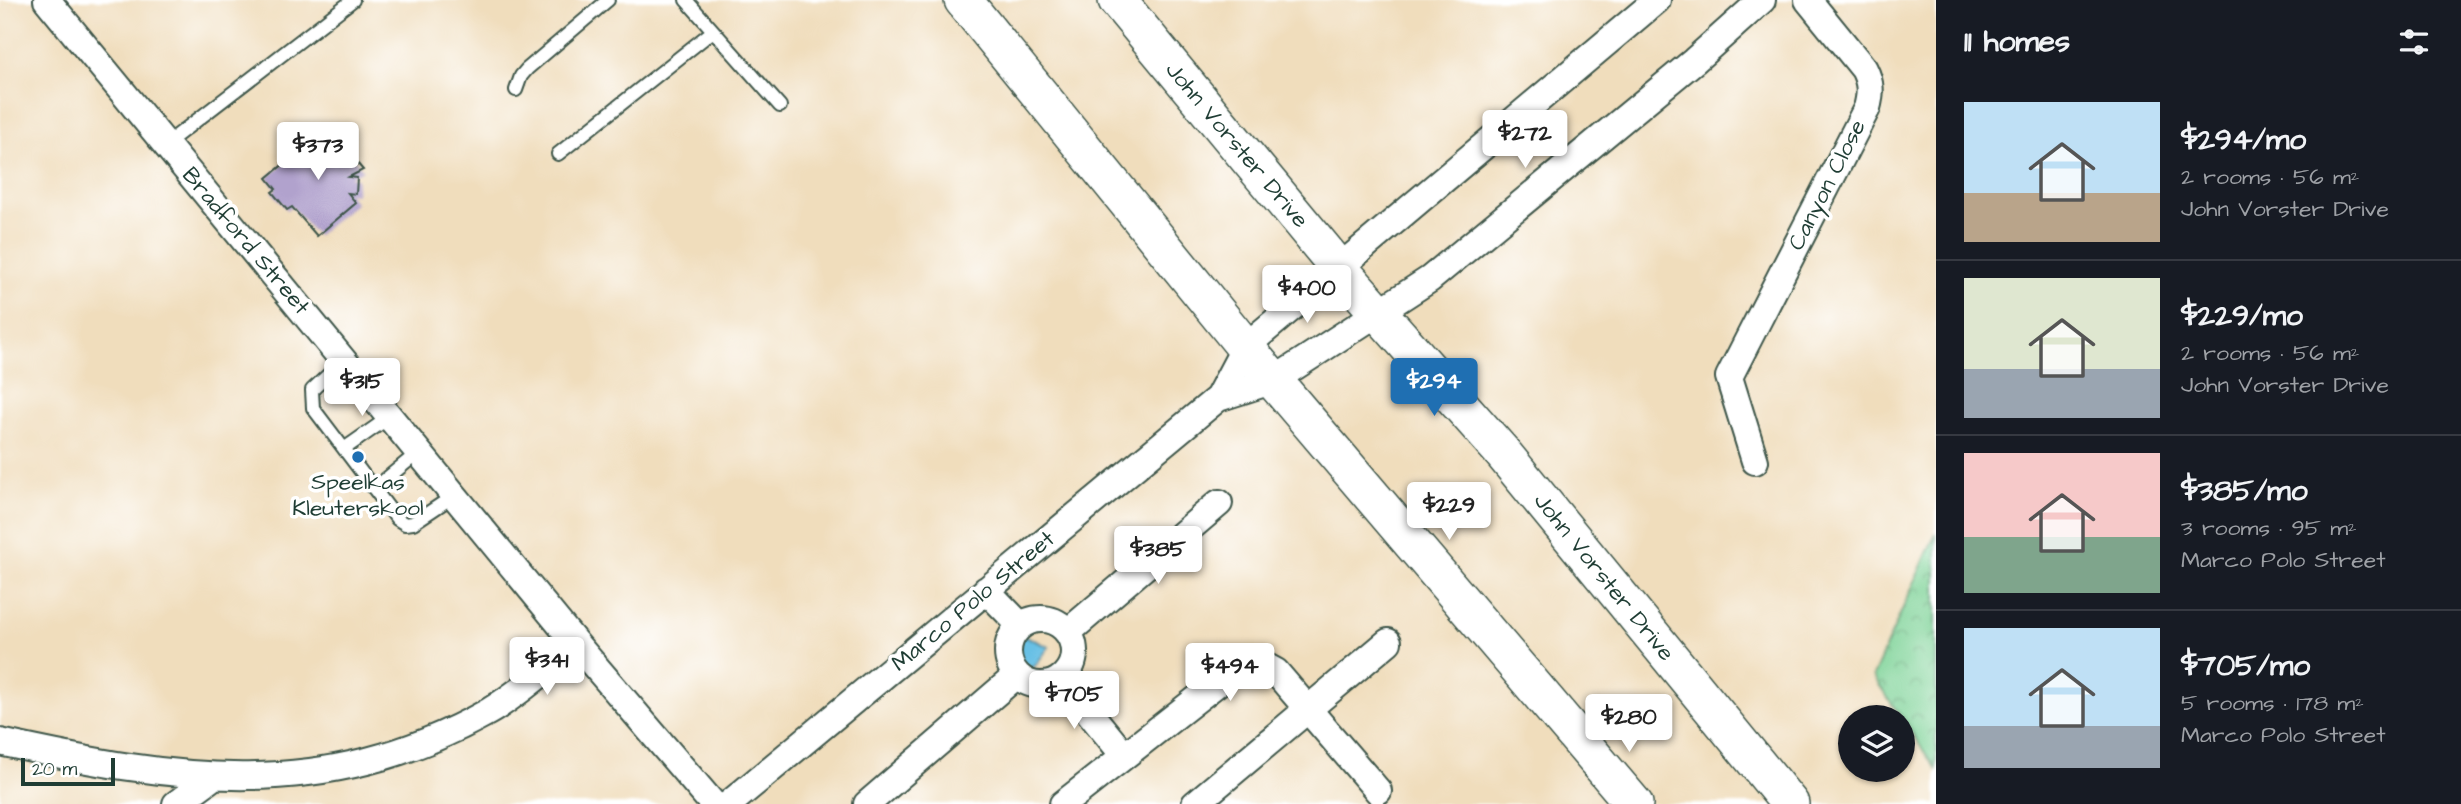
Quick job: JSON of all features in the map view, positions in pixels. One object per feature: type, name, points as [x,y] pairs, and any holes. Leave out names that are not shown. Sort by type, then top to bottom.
[{"type":"main road","points":[[962,0],[1245,347],[1634,804]]},
{"type":"main road","name":"John Vorster Drive","points":[[1117,0],[1338,267],[1501,451],[1790,804]]},
{"type":"street","name":"Bradford Street","points":[[47,0],[420,451],[577,646],[713,804]]},
{"type":"street","points":[[1245,347],[1657,0]]},
{"type":"street","name":"Marco Polo Street","points":[[1218,397],[1275,380],[1430,279],[1694,61],[1762,0]]},
{"type":"street","name":"Canyon Close","points":[[1755,461],[1729,377],[1868,101],[1870,80],[1864,69],[1808,0]]},
{"type":"street","name":"Marco Polo Street","points":[[729,804],[1218,397],[1245,347]]},
{"type":"street","points":[[1068,632],[1219,503]]},
{"type":"street","points":[[986,590],[1021,626]]},
{"type":"street","points":[[1045,619],[1068,632],[1074,656],[1062,678],[1050,684],[1037,685],[1017,675],[1009,661],[1008,648],[1012,636],[1021,626],[1033,620],[1045,619]]},
{"type":"street","points":[[1195,804],[1388,642]]},
{"type":"street","points":[[0,742],[88,762],[210,779],[293,777],[373,763],[439,737],[489,711],[577,646]]},
{"type":"street","points":[[1063,804],[1243,663],[1256,661],[1266,664],[1308,709],[1378,792]]},
{"type":"street","points":[[867,804],[1017,675]]},
{"type":"street","points":[[1062,678],[1124,754]]},
{"type":"street","points":[[177,804],[210,779]]},
{"type":"lane","points":[[166,144],[353,0]]},
{"type":"lane","points":[[516,90],[520,76],[527,69],[608,0]]},
{"type":"lane","points":[[686,0],[780,106]]},
{"type":"lane","points":[[558,154],[713,31]]},
{"type":"lane","points":[[344,360],[317,382],[310,398],[313,408],[397,519],[405,524],[422,518],[456,495]]},
{"type":"lane","points":[[344,449],[391,416]]},
{"type":"lane","points":[[374,489],[420,451]]},
{"type":"green space","points":[[1936,533],[1936,769],[1915,738],[1915,705],[1893,705],[1873,676]]},
{"type":"water","points":[[1026,636],[1049,647],[1031,671],[1015,662],[1013,650],[1017,638]]},
{"type":"building","points":[[327,128],[363,170],[349,177],[357,178],[356,194],[348,193],[356,203],[317,236],[292,207],[287,210],[272,192],[276,189],[267,178]]},
{"type":"place","name":"Speelkas Kleuterskool","points":[[358,457]]}]
